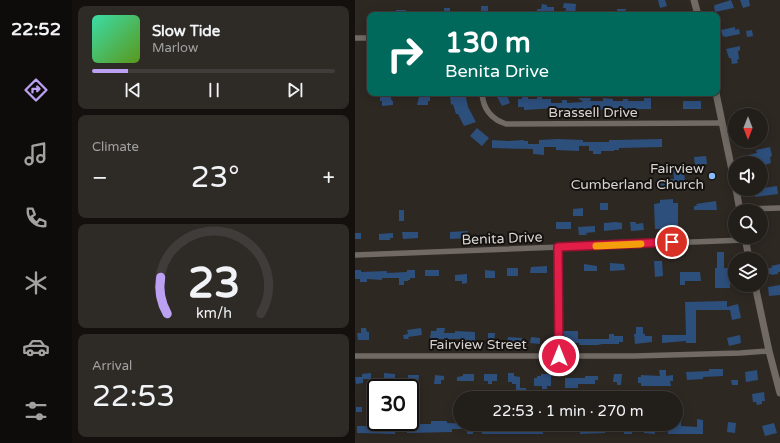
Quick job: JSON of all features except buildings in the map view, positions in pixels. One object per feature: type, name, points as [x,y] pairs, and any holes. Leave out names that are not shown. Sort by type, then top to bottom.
[{"type":"street","points":[[694,0],[697,12]]},
{"type":"street","points":[[355,38],[367,38]]},
{"type":"street","name":"Brassell Drive","points":[[482,96],[483,104],[488,112],[496,119],[506,124],[722,123]]},
{"type":"street","points":[[717,96],[729,156]]},
{"type":"street","points":[[768,209],[780,208]]},
{"type":"street","name":"Benita Drive","points":[[355,255],[728,239]]},
{"type":"street","points":[[558,247],[559,356]]},
{"type":"street","points":[[756,292],[780,393]]},
{"type":"street","name":"Fairview Street","points":[[355,356],[559,356],[703,354],[769,351]]},
{"type":"slow traffic","points":[[596,246],[641,244]]},
{"type":"place","name":"Fairview Cumberland Church","points":[[712,176]]},
{"type":"route","points":[[559,356],[558,247],[672,242]]}]
